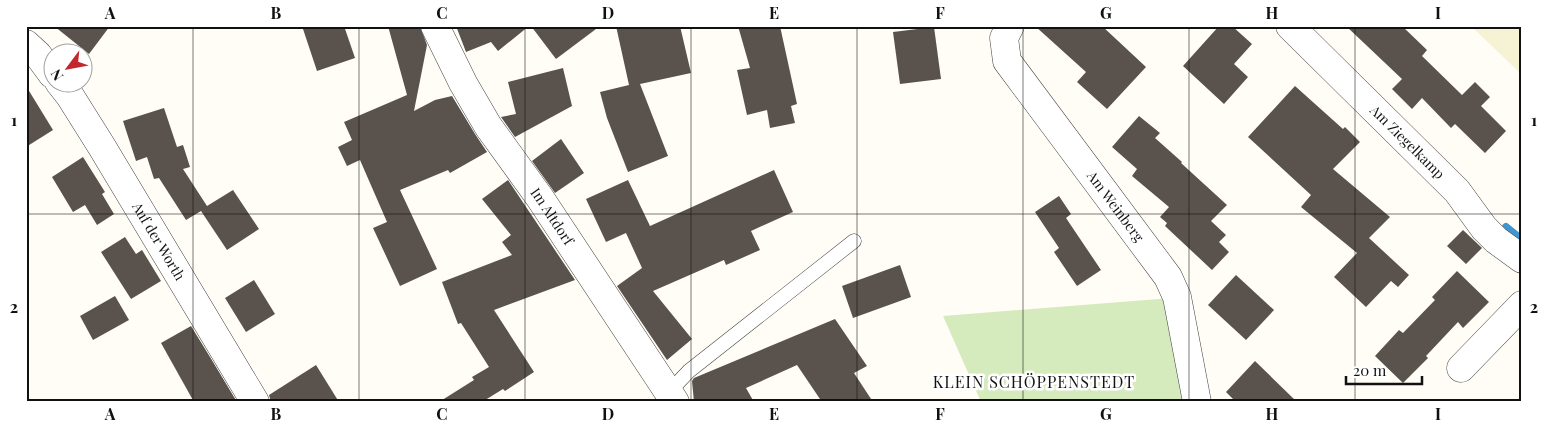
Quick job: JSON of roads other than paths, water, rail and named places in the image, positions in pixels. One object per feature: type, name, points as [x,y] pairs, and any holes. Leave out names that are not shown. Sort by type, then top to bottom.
[{"type":"street","name":"Im Altdorf","points":[[434,26],[458,75],[488,126],[540,198],[672,397]]},
{"type":"street","name":"Am Weinberg","points":[[1010,26],[1004,38],[1007,61],[1168,277],[1177,297],[1197,402]]},
{"type":"street","name":"Am Ziegelkamp","points":[[1290,26],[1457,191],[1490,234],[1509,251],[1522,259]]},
{"type":"street","points":[[26,44],[42,61]]},
{"type":"street","name":"Auf der Worth","points":[[67,92],[102,147],[255,402]]},
{"type":"street","points":[[1462,368],[1522,305]]},
{"type":"lane","points":[[672,397],[689,371],[854,241]]},
{"type":"waterway","points":[[1506,227],[1522,240]]},
{"type":"district","name":"KLEIN SCHÖPPENSTEDT","points":[[1034,382]]}]
